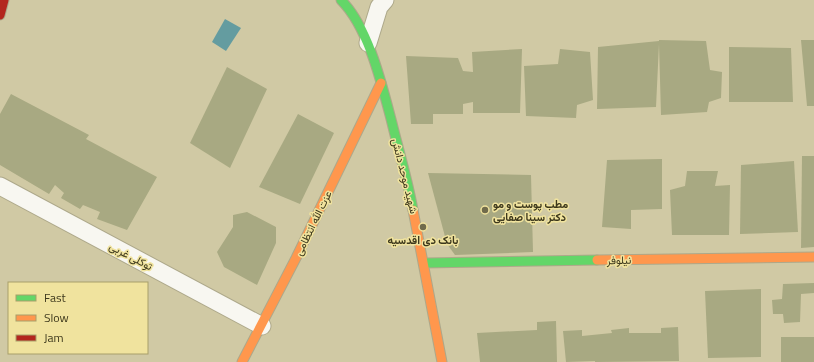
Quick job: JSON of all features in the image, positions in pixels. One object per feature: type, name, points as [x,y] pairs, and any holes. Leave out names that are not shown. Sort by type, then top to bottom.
[{"type":"street","points":[[0,15],[4,0]]},
{"type":"street","name":"شهید موحد دانش","points":[[341,0],[348,7],[368,43],[381,83],[409,188],[442,362]]},
{"type":"street","points":[[368,43],[379,7],[385,0]]},
{"type":"street","name":"عزت الله انتظامی","points":[[242,362],[262,326],[322,206],[381,83]]},
{"type":"street","name":"توکلی غربی","points":[[0,186],[262,326]]},
{"type":"street","name":"نیلوفر","points":[[424,263],[814,257]]},
{"type":"water","points":[[225,19],[241,28],[226,51],[212,42]]},
{"type":"building","points":[[659,40],[706,41],[710,70],[722,72],[721,98],[709,102],[707,112],[661,115],[659,44],[656,107],[597,109],[598,47]]},
{"type":"building","points":[[801,40],[814,40],[814,106],[807,106]]},
{"type":"building","points":[[729,47],[791,48],[793,102],[729,102]]},
{"type":"building","points":[[522,49],[520,113],[473,113],[473,102],[463,104],[463,114],[433,114],[433,124],[411,124],[406,56],[458,58],[463,71],[473,72],[472,52]]},
{"type":"building","points":[[560,49],[590,52],[593,100],[577,105],[576,118],[526,116],[524,66],[558,64]]},
{"type":"building","points":[[227,67],[267,89],[230,168],[190,143]]},
{"type":"building","points":[[11,94],[89,135],[86,139],[157,177],[127,230],[97,219],[100,212],[83,205],[80,209],[61,198],[64,193],[55,185],[49,194],[0,165],[0,114]]},
{"type":"building","points":[[298,114],[334,133],[300,204],[259,187]]},
{"type":"building","points":[[802,156],[814,156],[814,247],[801,248]]},
{"type":"building","points":[[662,159],[662,209],[631,210],[631,229],[602,227],[607,160]]},
{"type":"building","points":[[794,161],[798,232],[740,234],[741,165]]},
{"type":"building","points":[[687,171],[718,171],[715,186],[730,185],[729,235],[672,235],[670,190],[685,186]]},
{"type":"building","name":"مطب پوست و مو دکتر سینا صفایی","points":[[428,173],[531,175],[533,252],[455,255],[447,244]]},
{"type":"building","points":[[247,212],[276,227],[276,243],[257,285],[224,267],[217,252],[233,227],[233,215]]},
{"type":"building","points":[[814,283],[814,293],[801,294],[800,322],[784,323],[783,314],[773,314],[772,300],[782,299],[783,284]]},
{"type":"building","points":[[761,289],[761,357],[708,358],[705,291]]},
{"type":"building","points":[[556,321],[557,362],[480,362],[477,333],[537,330],[537,322]]},
{"type":"building","points":[[678,327],[679,361],[566,362],[563,331],[582,330],[582,336],[612,333],[611,330],[629,328],[629,333],[661,333],[661,328]]},
{"type":"building","points":[[781,337],[814,337],[814,362],[781,362]]},
{"type":"traffic: fast","points":[[341,0],[351,12],[367,41],[379,75],[406,177],[413,210]]},
{"type":"traffic: fast","points":[[424,263],[597,260]]},
{"type":"traffic: slow","points":[[242,362],[296,258],[381,83]]},
{"type":"traffic: slow","points":[[413,210],[442,362]]},
{"type":"traffic: slow","points":[[597,260],[814,257]]},
{"type":"traffic: jam","points":[[0,15],[4,0]]},
{"type":"place","name":"مطب پوست و مو دکتر سینا صفایی","points":[[485,210]]},
{"type":"place","name":"بانک دی اقدسیه","points":[[423,227]]}]
